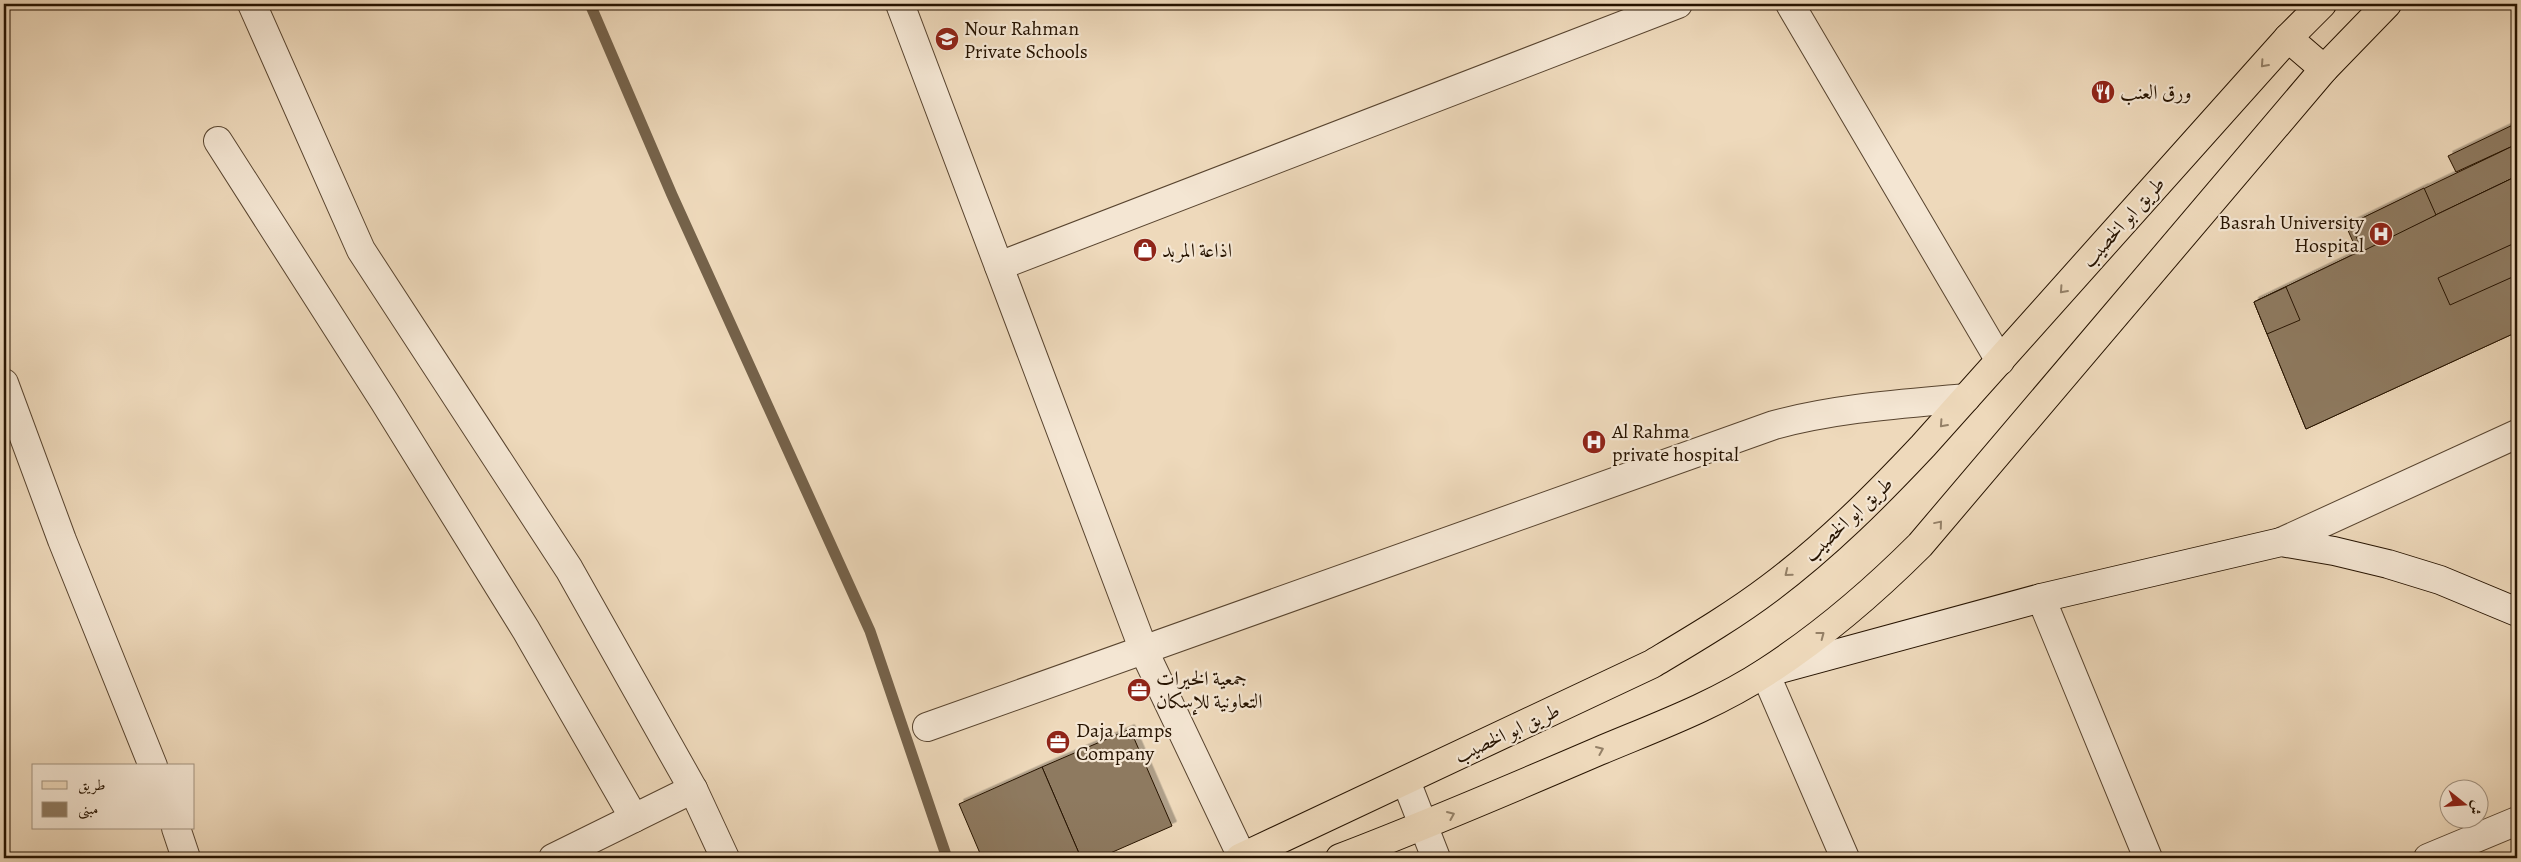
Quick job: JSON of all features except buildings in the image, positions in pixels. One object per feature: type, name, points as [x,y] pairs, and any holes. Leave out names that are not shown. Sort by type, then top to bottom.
[{"type":"main road","name":"طريق ابو الخصيب","points":[[1241,858],[1652,664],[1712,628],[1770,588],[1824,544],[1875,497],[2000,361],[2288,38],[2322,4]]},
{"type":"main road","points":[[1340,858],[1422,827],[1665,725],[1716,701],[1765,673],[1820,636],[1873,593],[1920,545],[2324,69],[2387,4]]},
{"type":"main road","points":[[2288,38],[2324,69]]},
{"type":"street","points":[[252,4],[360,250],[569,569],[692,789],[725,858]]},
{"type":"street","points":[[900,4],[1144,650],[1241,858]]},
{"type":"street","points":[[999,266],[1678,4]]},
{"type":"street","points":[[1790,4],[2000,361]]},
{"type":"street","points":[[218,141],[379,392],[526,630],[634,818]]},
{"type":"street","points":[[4,383],[62,540],[152,764]]},
{"type":"street","points":[[927,727],[1774,425],[1812,415],[1852,408],[1966,398]]},
{"type":"street","points":[[1845,858],[1765,673],[2040,598],[2281,542],[2517,434]]},
{"type":"street","points":[[2281,542],[2334,551],[2388,564],[2440,580],[2517,612]]},
{"type":"street","points":[[2040,598],[2148,858]]},
{"type":"street","points":[[1406,781],[1422,827],[1436,858]]},
{"type":"street","points":[[553,858],[692,789]]},
{"type":"street","points":[[2428,858],[2517,821]]},
{"type":"street","points":[[177,830],[186,858]]},
{"type":"waterway","points":[[590,4],[672,195],[870,631],[947,858]]},
{"type":"place","name":"Nour Rahman Private Schools","points":[[947,39]]},
{"type":"place","name":"ورق العنب","points":[[2103,92]]},
{"type":"place","name":"Basrah University Hospital","points":[[2381,234]]},
{"type":"place","name":"اذاعة المربد","points":[[1145,250]]},
{"type":"place","name":"Al Rahma private hospital","points":[[1594,442]]},
{"type":"place","name":"جمعية الخيرات التعاونية للإسكان","points":[[1139,690]]},
{"type":"place","name":"Daja Lamps Company","points":[[1058,742]]}]
